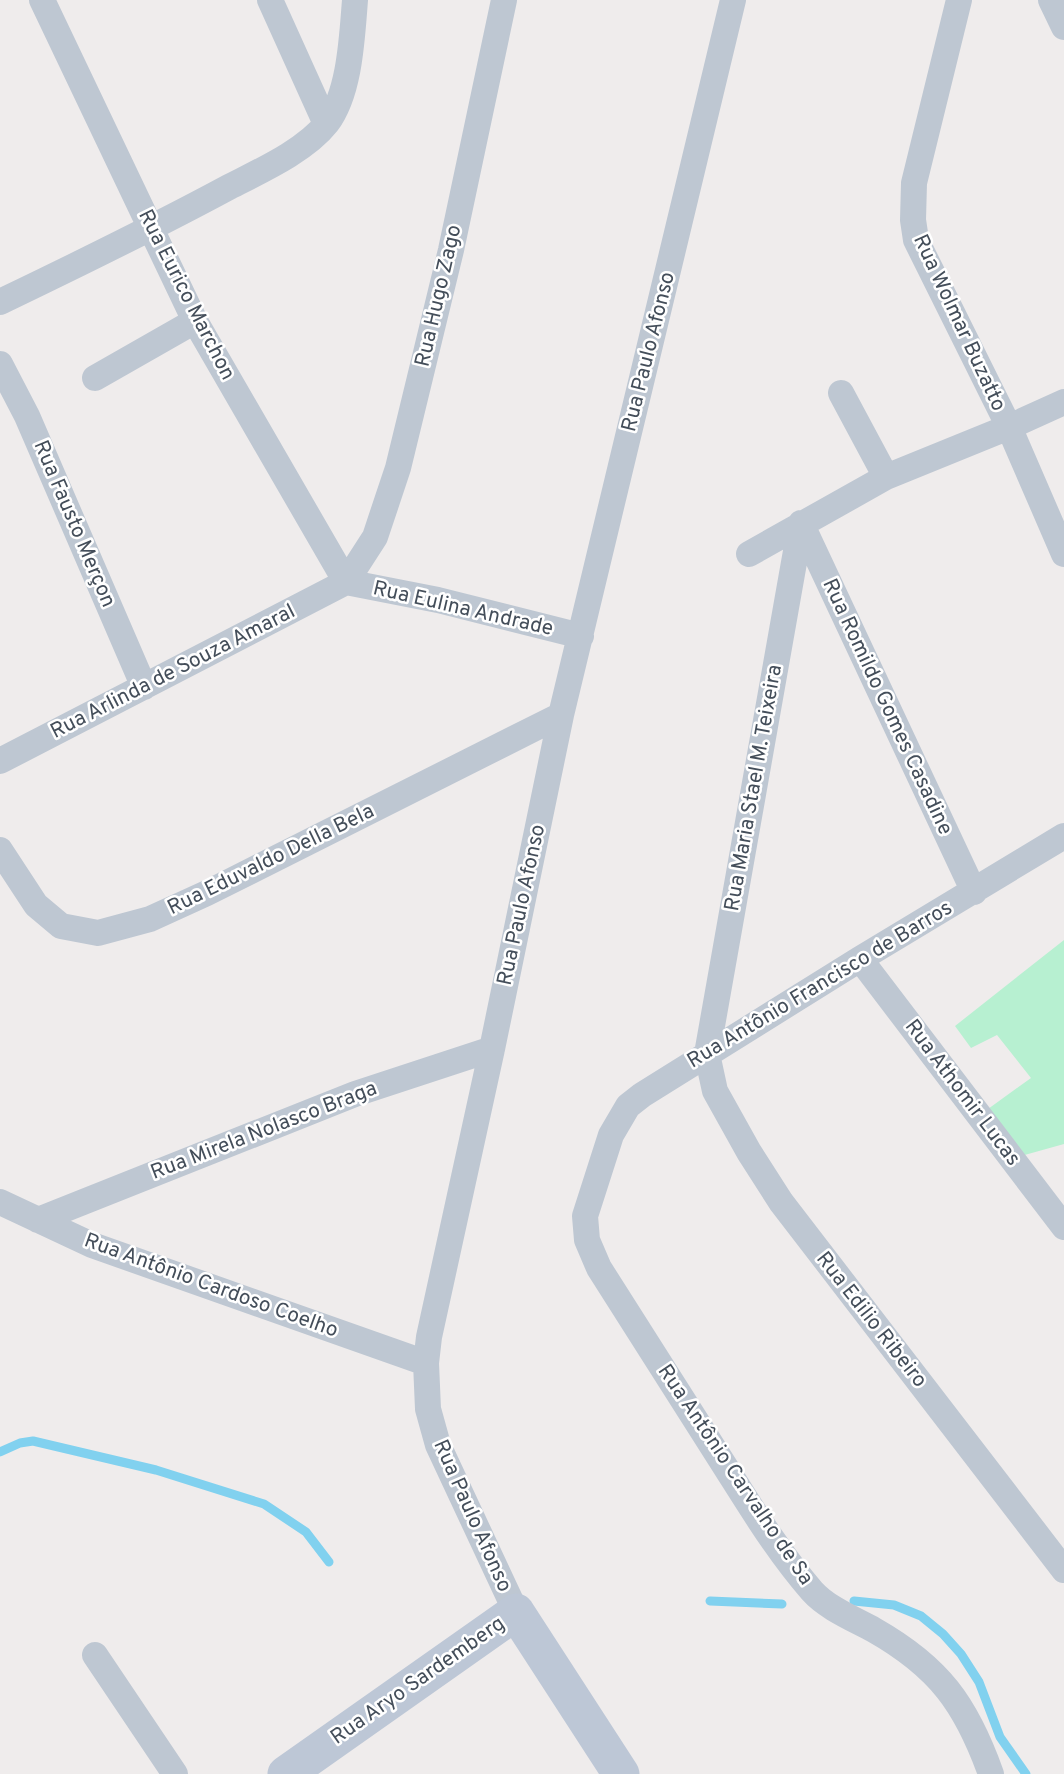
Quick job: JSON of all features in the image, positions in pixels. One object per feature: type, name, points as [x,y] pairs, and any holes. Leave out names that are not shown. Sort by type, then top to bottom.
[{"type":"street","name":"Rua Eurico Marchon","points":[[42,0],[195,321],[346,582]]},
{"type":"street","points":[[270,0],[326,124]]},
{"type":"street","points":[[0,302],[150,229],[292,153],[326,124],[336,105],[351,49],[355,0]]},
{"type":"street","name":"Rua Hugo Zago","points":[[346,582],[375,537],[398,468],[451,250],[504,0]]},
{"type":"street","name":"Rua Paulo Afonso","points":[[621,1774],[516,1612],[438,1445],[428,1409],[426,1363],[438,1287],[492,1049],[561,715],[733,0]]},
{"type":"street","name":"Rua Wolmar Buzatto","points":[[959,0],[914,183],[913,220],[916,240],[1009,427],[1064,554]]},
{"type":"street","points":[[1051,0],[1064,27]]},
{"type":"street","points":[[95,378],[195,321]]},
{"type":"street","name":"Rua Fausto Merçon","points":[[0,364],[27,416],[144,687]]},
{"type":"street","points":[[841,393],[886,477]]},
{"type":"street","points":[[749,554],[886,477],[1064,402]]},
{"type":"street","name":"Rua Romildo Gomes Casadine","points":[[801,523],[974,892]]},
{"type":"street","name":"Rua Maria Stael M. Teixeira","points":[[708,1054],[801,523]]},
{"type":"street","name":"Rua Eulina Andrade","points":[[346,582],[438,600],[581,636]]},
{"type":"street","name":"Rua Arlinda de Souza Amaral","points":[[0,761],[346,582]]},
{"type":"street","name":"Rua Eduvaldo Della Bela","points":[[0,850],[36,905],[61,926],[98,933],[150,919],[196,898],[561,715]]},
{"type":"street","name":"Rua Antônio Francisco de Barros","points":[[603,1158],[611,1135],[628,1106],[642,1095],[1064,836]]},
{"type":"street","name":"Rua Athomir Lucas","points":[[860,959],[1064,1227]]},
{"type":"street","name":"Rua Mirela Nolasco Braga","points":[[38,1220],[355,1094],[492,1049]]},
{"type":"street","name":"Rua Edilio Ribeiro","points":[[708,1054],[715,1091],[781,1202],[1064,1570]]},
{"type":"street","name":"Rua Antônio Carvalho de Sa","points":[[603,1158],[585,1216],[587,1240],[599,1268],[757,1517],[795,1571],[814,1594],[905,1648],[941,1680],[963,1710],[981,1747],[990,1774]]},
{"type":"street","name":"Rua Antônio Cardoso Coelho","points":[[0,1202],[92,1245],[426,1363]]},
{"type":"street","name":"Rua Aryo Sardemberg","points":[[286,1774],[516,1612]]},
{"type":"street","points":[[95,1655],[175,1774]]},
{"type":"green space","points":[[1064,940],[1064,1144],[1021,1156],[988,1109],[1031,1078],[997,1035],[971,1048],[955,1026]]},
{"type":"waterway","points":[[0,1452],[20,1443],[33,1441],[156,1470],[264,1504],[306,1532],[329,1562]]},
{"type":"waterway","points":[[710,1601],[782,1604]]},
{"type":"waterway","points":[[854,1601],[894,1605],[921,1616],[943,1634],[961,1654],[979,1682],[1000,1737],[1026,1774]]}]
